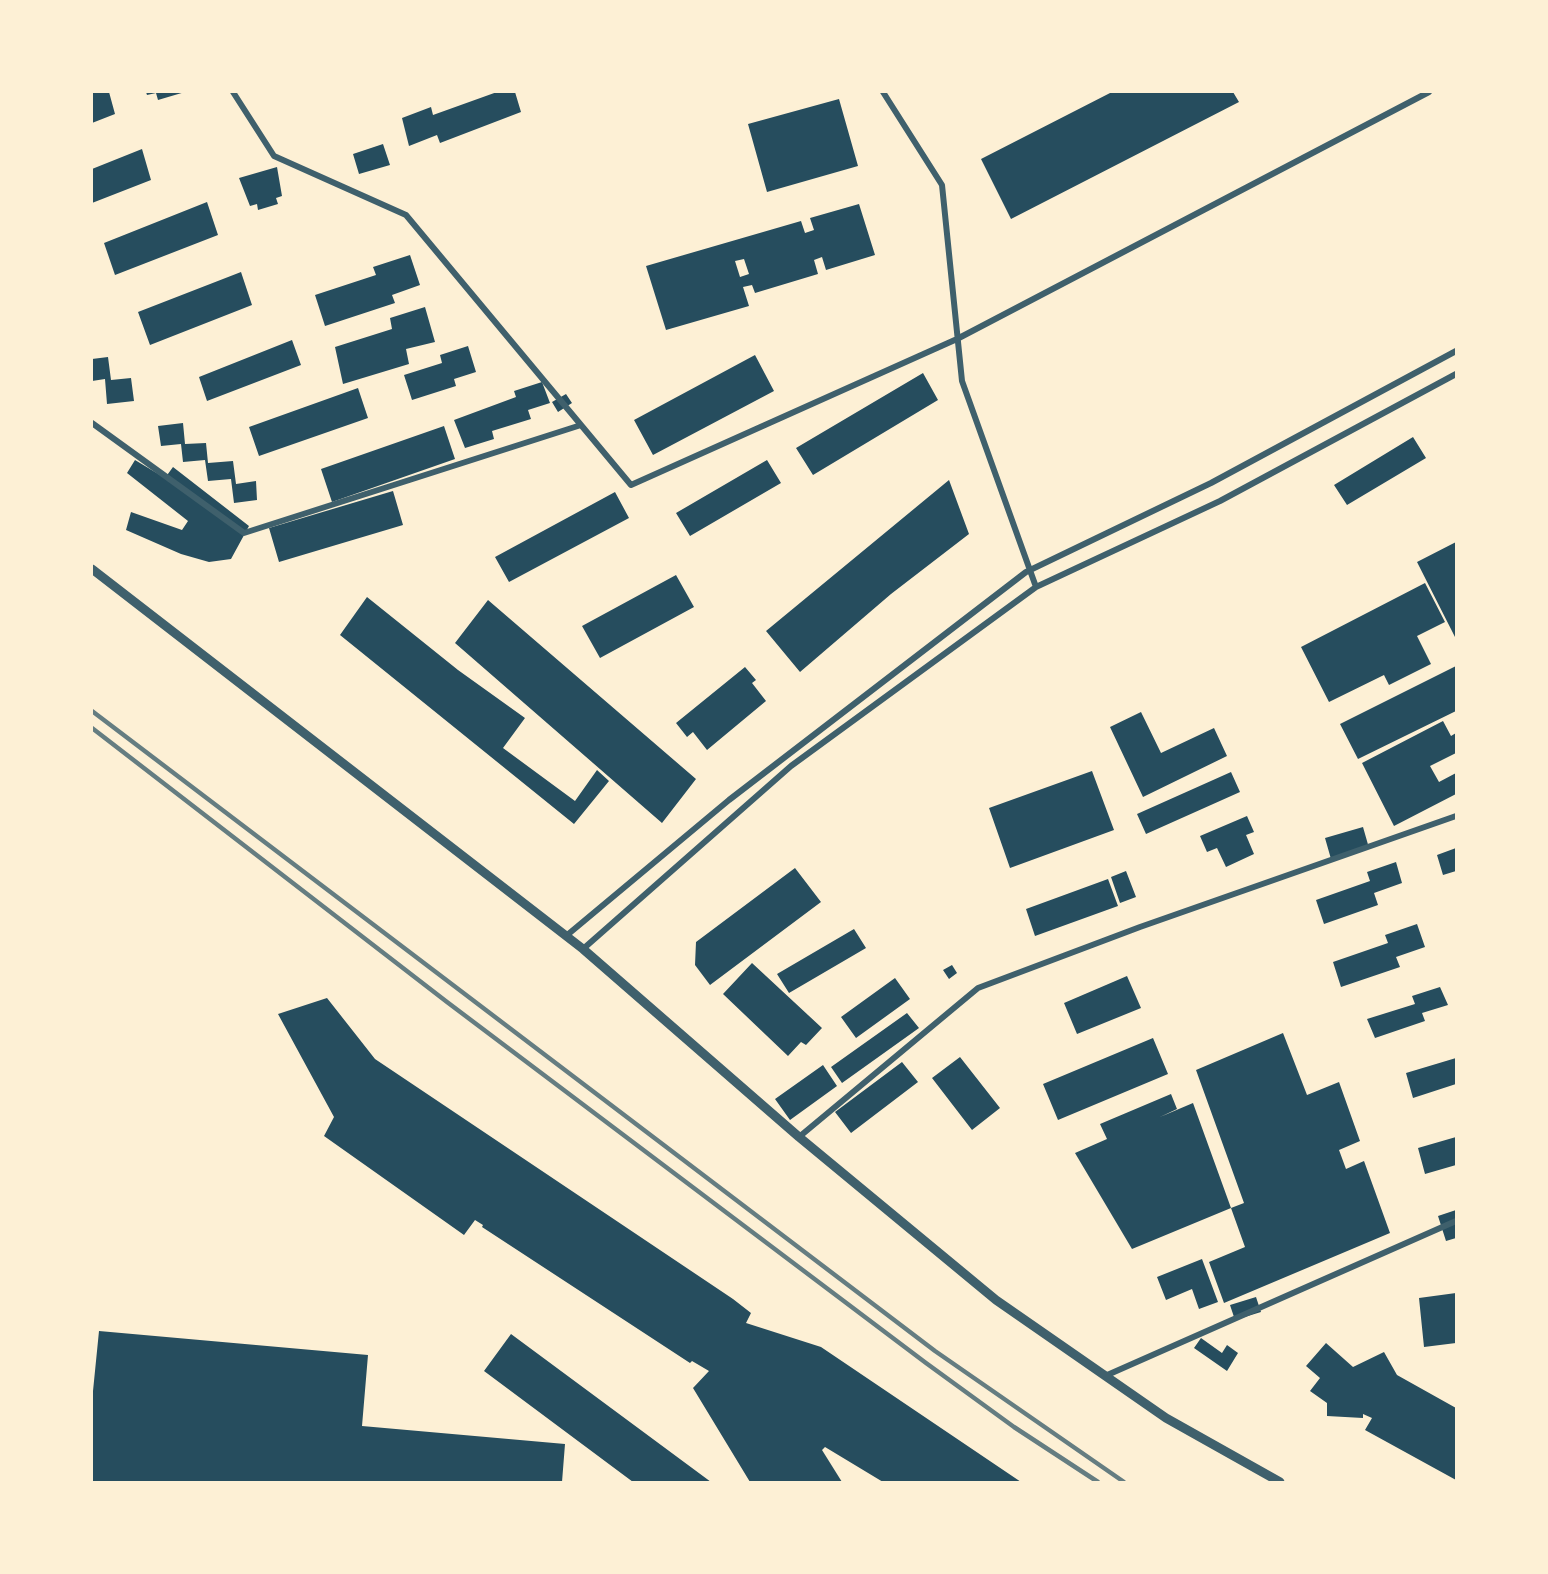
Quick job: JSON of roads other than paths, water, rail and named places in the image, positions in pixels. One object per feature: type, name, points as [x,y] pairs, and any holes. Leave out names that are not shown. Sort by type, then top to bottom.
[{"type":"street","points":[[232,92],[274,156],[406,215],[631,485],[957,339],[1429,92]]},
{"type":"street","points":[[883,92],[942,185],[962,381],[1036,587]]},
{"type":"street","points":[[566,936],[729,800],[1026,572],[1211,483],[1456,351]]},
{"type":"street","points":[[583,949],[791,766],[1036,587],[1220,501],[1456,374]]},
{"type":"street","points":[[92,423],[244,533],[581,425]]},
{"type":"street","points":[[92,569],[583,949],[799,1137],[996,1300],[1166,1418],[1280,1482]]},
{"type":"street","points":[[799,1137],[978,988],[1140,927],[1456,816]]},
{"type":"street","points":[[1105,1376],[1456,1221]]},
{"type":"railway","points":[[92,711],[935,1351],[1124,1482]]},
{"type":"railway","points":[[92,728],[447,1002],[926,1363],[1014,1427],[1098,1482]]}]
